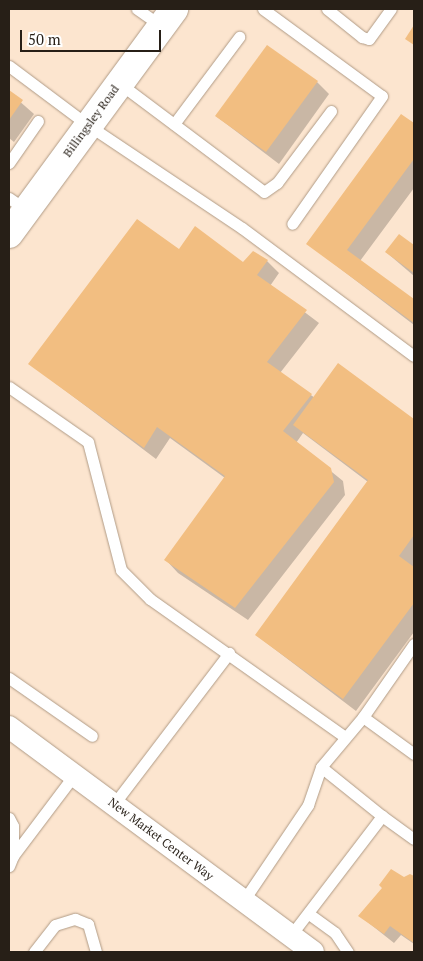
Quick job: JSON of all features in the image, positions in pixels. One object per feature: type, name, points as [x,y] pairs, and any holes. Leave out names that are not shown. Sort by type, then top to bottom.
[{"type":"street","name":"Billingsley Road","points":[[9,234],[17,204],[88,125],[167,17]]},
{"type":"street","name":"New Market Center Way","points":[[9,726],[313,952]]},
{"type":"lane","points":[[137,9],[167,17]]},
{"type":"lane","points":[[263,9],[382,96],[292,224]]},
{"type":"lane","points":[[327,9],[362,37],[369,39],[391,9]]},
{"type":"lane","points":[[174,124],[238,37]]},
{"type":"lane","points":[[9,66],[88,125],[242,228],[414,356]]},
{"type":"lane","points":[[120,83],[264,192],[277,183],[330,111]]},
{"type":"lane","points":[[9,163],[38,121]]},
{"type":"lane","points":[[9,387],[88,442],[121,570],[150,599],[345,737]]},
{"type":"lane","points":[[244,900],[308,805],[321,767],[363,716],[414,644]]},
{"type":"lane","points":[[114,804],[228,653]]},
{"type":"lane","points":[[9,678],[92,736]]},
{"type":"lane","points":[[363,716],[414,754]]},
{"type":"lane","points":[[321,767],[382,816],[414,838]]},
{"type":"lane","points":[[11,861],[74,775]]},
{"type":"lane","points":[[291,935],[309,914],[382,816]]},
{"type":"lane","points":[[9,818],[13,826],[11,861]]},
{"type":"lane","points":[[309,914],[335,934],[348,952]]},
{"type":"lane","points":[[34,952],[54,925],[76,919],[88,924],[96,952]]},
{"type":"building","points":[[414,25],[414,45],[405,39]]},
{"type":"building","points":[[267,45],[318,81],[266,152],[215,116]]},
{"type":"building","points":[[9,90],[23,100],[9,120]]},
{"type":"building","points":[[401,114],[414,123],[414,159],[347,250],[414,299],[414,323],[306,244]]},
{"type":"building","points":[[137,219],[179,249],[195,226],[243,262],[253,251],[268,260],[257,275],[307,310],[267,362],[312,394],[283,431],[331,468],[334,482],[235,608],[164,560],[225,476],[157,427],[144,448],[28,364]]},
{"type":"building","points":[[399,234],[414,245],[414,273],[385,252]]},
{"type":"building","points":[[338,363],[414,419],[414,535],[399,556],[414,567],[414,603],[343,699],[255,635],[368,480],[293,425]]},
{"type":"building","points":[[391,869],[404,877],[410,874],[414,876],[414,943],[390,926],[384,934],[358,916],[382,888],[379,885]]}]
